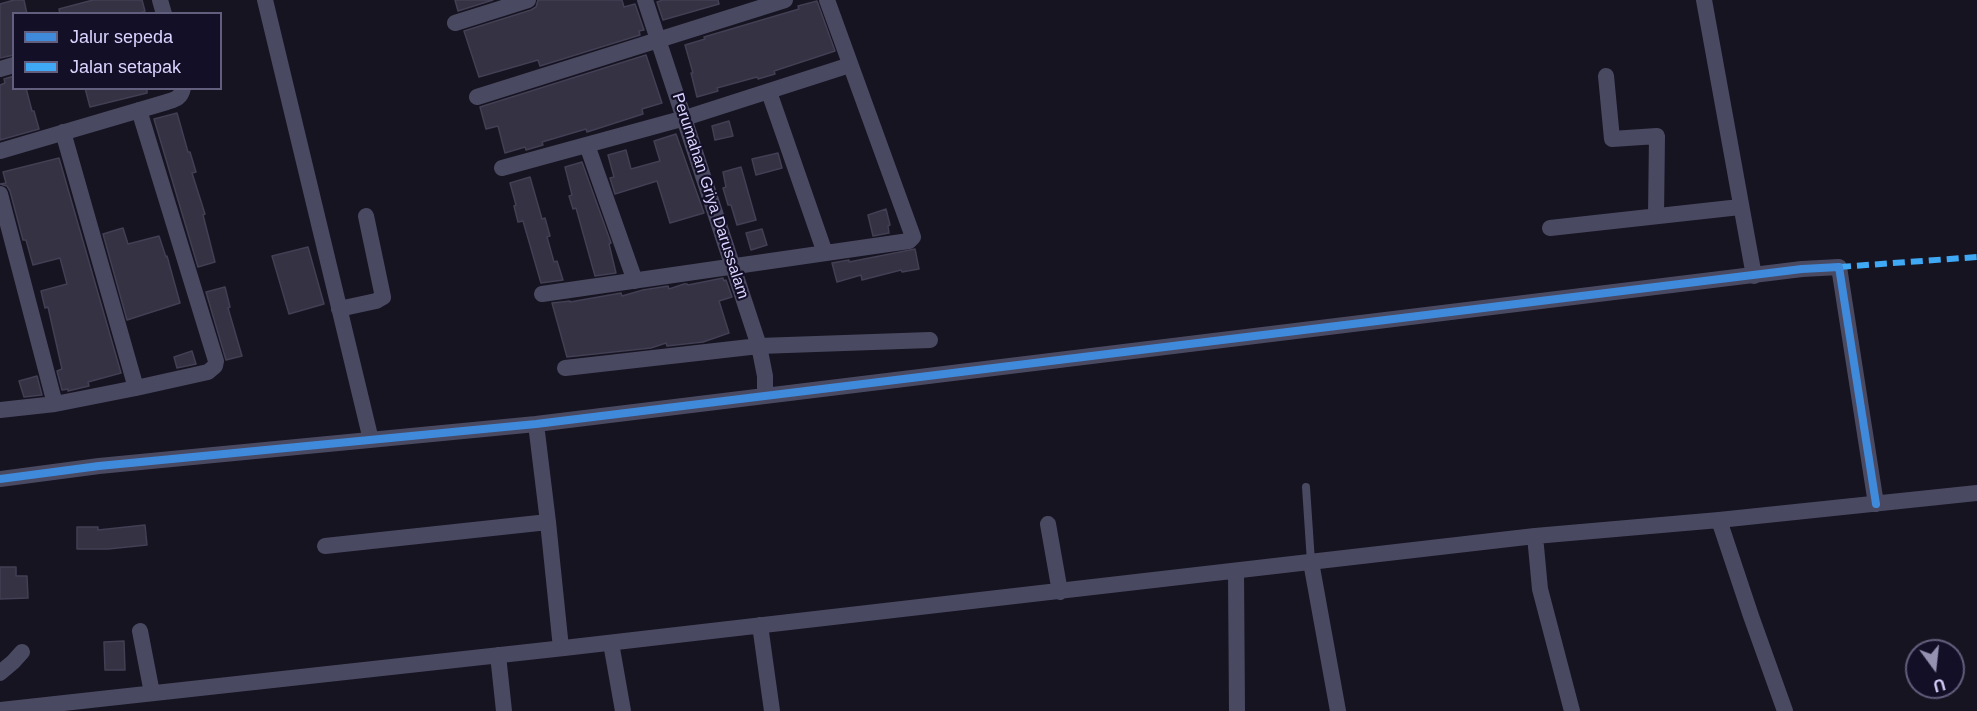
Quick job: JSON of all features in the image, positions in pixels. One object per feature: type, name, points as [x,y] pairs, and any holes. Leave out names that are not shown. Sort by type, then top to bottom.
[{"type":"street","points":[[264,0],[370,440]]},
{"type":"street","points":[[455,23],[528,0]]},
{"type":"street","name":"Perumahan Griya Darussalam","points":[[645,0],[760,352],[765,376],[765,395]]},
{"type":"street","points":[[477,97],[785,0]]},
{"type":"street","points":[[542,294],[909,241],[912,237],[827,0]]},
{"type":"street","points":[[1704,0],[1752,267]]},
{"type":"street","points":[[502,168],[685,118],[850,65]]},
{"type":"street","points":[[1606,76],[1612,139],[1657,136],[1656,216]]},
{"type":"street","points":[[0,151],[179,98],[182,90]]},
{"type":"street","points":[[769,92],[825,253]]},
{"type":"street","points":[[0,410],[55,404],[136,388],[208,372],[215,366],[216,361],[139,110]]},
{"type":"street","points":[[63,132],[136,388]]},
{"type":"street","points":[[587,145],[635,281]]},
{"type":"street","points":[[0,194],[55,404]]},
{"type":"street","points":[[1550,228],[1740,207]]},
{"type":"street","points":[[339,309],[376,301],[383,297],[366,216]]},
{"type":"street","points":[[0,479],[99,466],[536,424],[1752,267],[1802,269],[1839,267],[1875,500]]},
{"type":"street","points":[[564,368],[930,340]]},
{"type":"street","points":[[536,424],[560,642]]},
{"type":"street","points":[[0,710],[151,689],[498,655],[560,642],[611,642],[760,626],[1057,578],[1236,570],[1311,555],[1719,520],[1875,500],[1977,493]]},
{"type":"street","points":[[1719,520],[1785,711]]},
{"type":"street","points":[[326,546],[548,522]]},
{"type":"street","points":[[1048,524],[1057,578]]},
{"type":"street","points":[[1535,536],[1540,589],[1572,711]]},
{"type":"street","points":[[1311,555],[1338,711]]},
{"type":"street","points":[[1236,570],[1237,711]]},
{"type":"street","points":[[760,626],[772,711]]},
{"type":"street","points":[[140,631],[151,689]]},
{"type":"street","points":[[611,642],[623,711]]},
{"type":"street","points":[[0,673],[22,652]]},
{"type":"street","points":[[498,655],[504,711]]},
{"type":"lane","points":[[1306,487],[1311,555]]},
{"type":"building","points":[[24,0],[27,12],[12,12],[12,55],[0,58],[0,4]]},
{"type":"building","points":[[93,0],[142,0],[145,11],[60,12],[59,9]]},
{"type":"building","points":[[455,0],[493,0],[458,11]]},
{"type":"building","points":[[538,0],[622,0],[624,7],[635,4],[644,30],[639,31],[640,35],[540,66],[538,60],[479,77],[464,31],[531,10],[536,7]]},
{"type":"building","points":[[663,0],[718,0],[719,4],[663,20],[657,2]]},
{"type":"building","points":[[817,1],[835,51],[774,71],[775,74],[717,88],[718,91],[697,97],[685,45],[705,39],[704,37],[799,9],[798,6]]},
{"type":"building","points":[[646,55],[662,103],[642,109],[643,114],[587,132],[586,129],[542,142],[543,145],[526,150],[525,147],[505,153],[498,126],[486,129],[480,107]]},
{"type":"building","points":[[12,77],[12,90],[27,90],[39,129],[0,140],[0,85],[5,83],[4,79]]},
{"type":"building","points":[[86,90],[147,90],[147,93],[90,107]]},
{"type":"building","points":[[177,113],[196,172],[192,173],[205,214],[203,215],[215,262],[198,267],[154,119]]},
{"type":"building","points":[[729,121],[733,136],[715,140],[712,126]]},
{"type":"building","points":[[676,134],[704,213],[670,223],[657,181],[615,194],[610,178],[614,177],[608,155],[626,150],[631,169],[660,161],[654,141]]},
{"type":"building","points":[[778,153],[782,168],[756,175],[752,159]]},
{"type":"building","points":[[59,158],[121,373],[88,382],[89,386],[68,391],[68,389],[62,390],[57,371],[62,369],[48,307],[45,308],[41,291],[67,284],[60,258],[33,265],[26,240],[23,240],[10,191],[7,186],[0,184],[6,183],[3,172]]},
{"type":"building","points":[[582,162],[611,243],[609,244],[616,273],[595,276],[576,208],[573,209],[569,196],[572,195],[565,167]]},
{"type":"building","points":[[741,167],[756,220],[737,225],[723,188],[726,187],[723,172]]},
{"type":"building","points":[[530,177],[542,219],[545,218],[550,236],[547,237],[554,262],[557,261],[563,280],[541,283],[523,221],[518,222],[510,183]]},
{"type":"building","points":[[886,209],[890,225],[888,226],[889,233],[873,236],[868,215]]},
{"type":"building","points":[[123,228],[128,244],[159,236],[180,303],[127,320],[103,234]]},
{"type":"building","points":[[762,229],[767,245],[751,250],[746,233]]},
{"type":"building","points":[[308,247],[324,304],[289,314],[272,256]]},
{"type":"building","points":[[915,249],[919,269],[902,272],[901,270],[862,280],[861,275],[837,282],[832,263],[849,260],[849,262]]},
{"type":"building","points":[[723,278],[724,281],[726,280],[732,297],[719,301],[729,333],[703,342],[667,346],[666,343],[651,348],[567,357],[552,303],[621,293],[622,296],[643,290],[668,286],[669,289],[684,284]]},
{"type":"building","points":[[225,287],[230,307],[228,308],[242,356],[226,360],[206,292]]},
{"type":"building","points":[[192,351],[196,364],[177,368],[174,357]]},
{"type":"building","points":[[37,376],[42,395],[24,397],[19,381]]},
{"type":"building","points":[[145,525],[147,545],[77,549],[77,527],[98,527],[98,530]]},
{"type":"building","points":[[0,567],[16,567],[16,576],[27,576],[28,598],[0,599]]},
{"type":"building","points":[[124,641],[125,670],[105,670],[104,642]]},
{"type":"marked path","points":[[1839,267],[1977,257]]},
{"type":"cycle path","points":[[0,479],[99,466],[536,424],[1802,269],[1839,267],[1876,504]]}]
